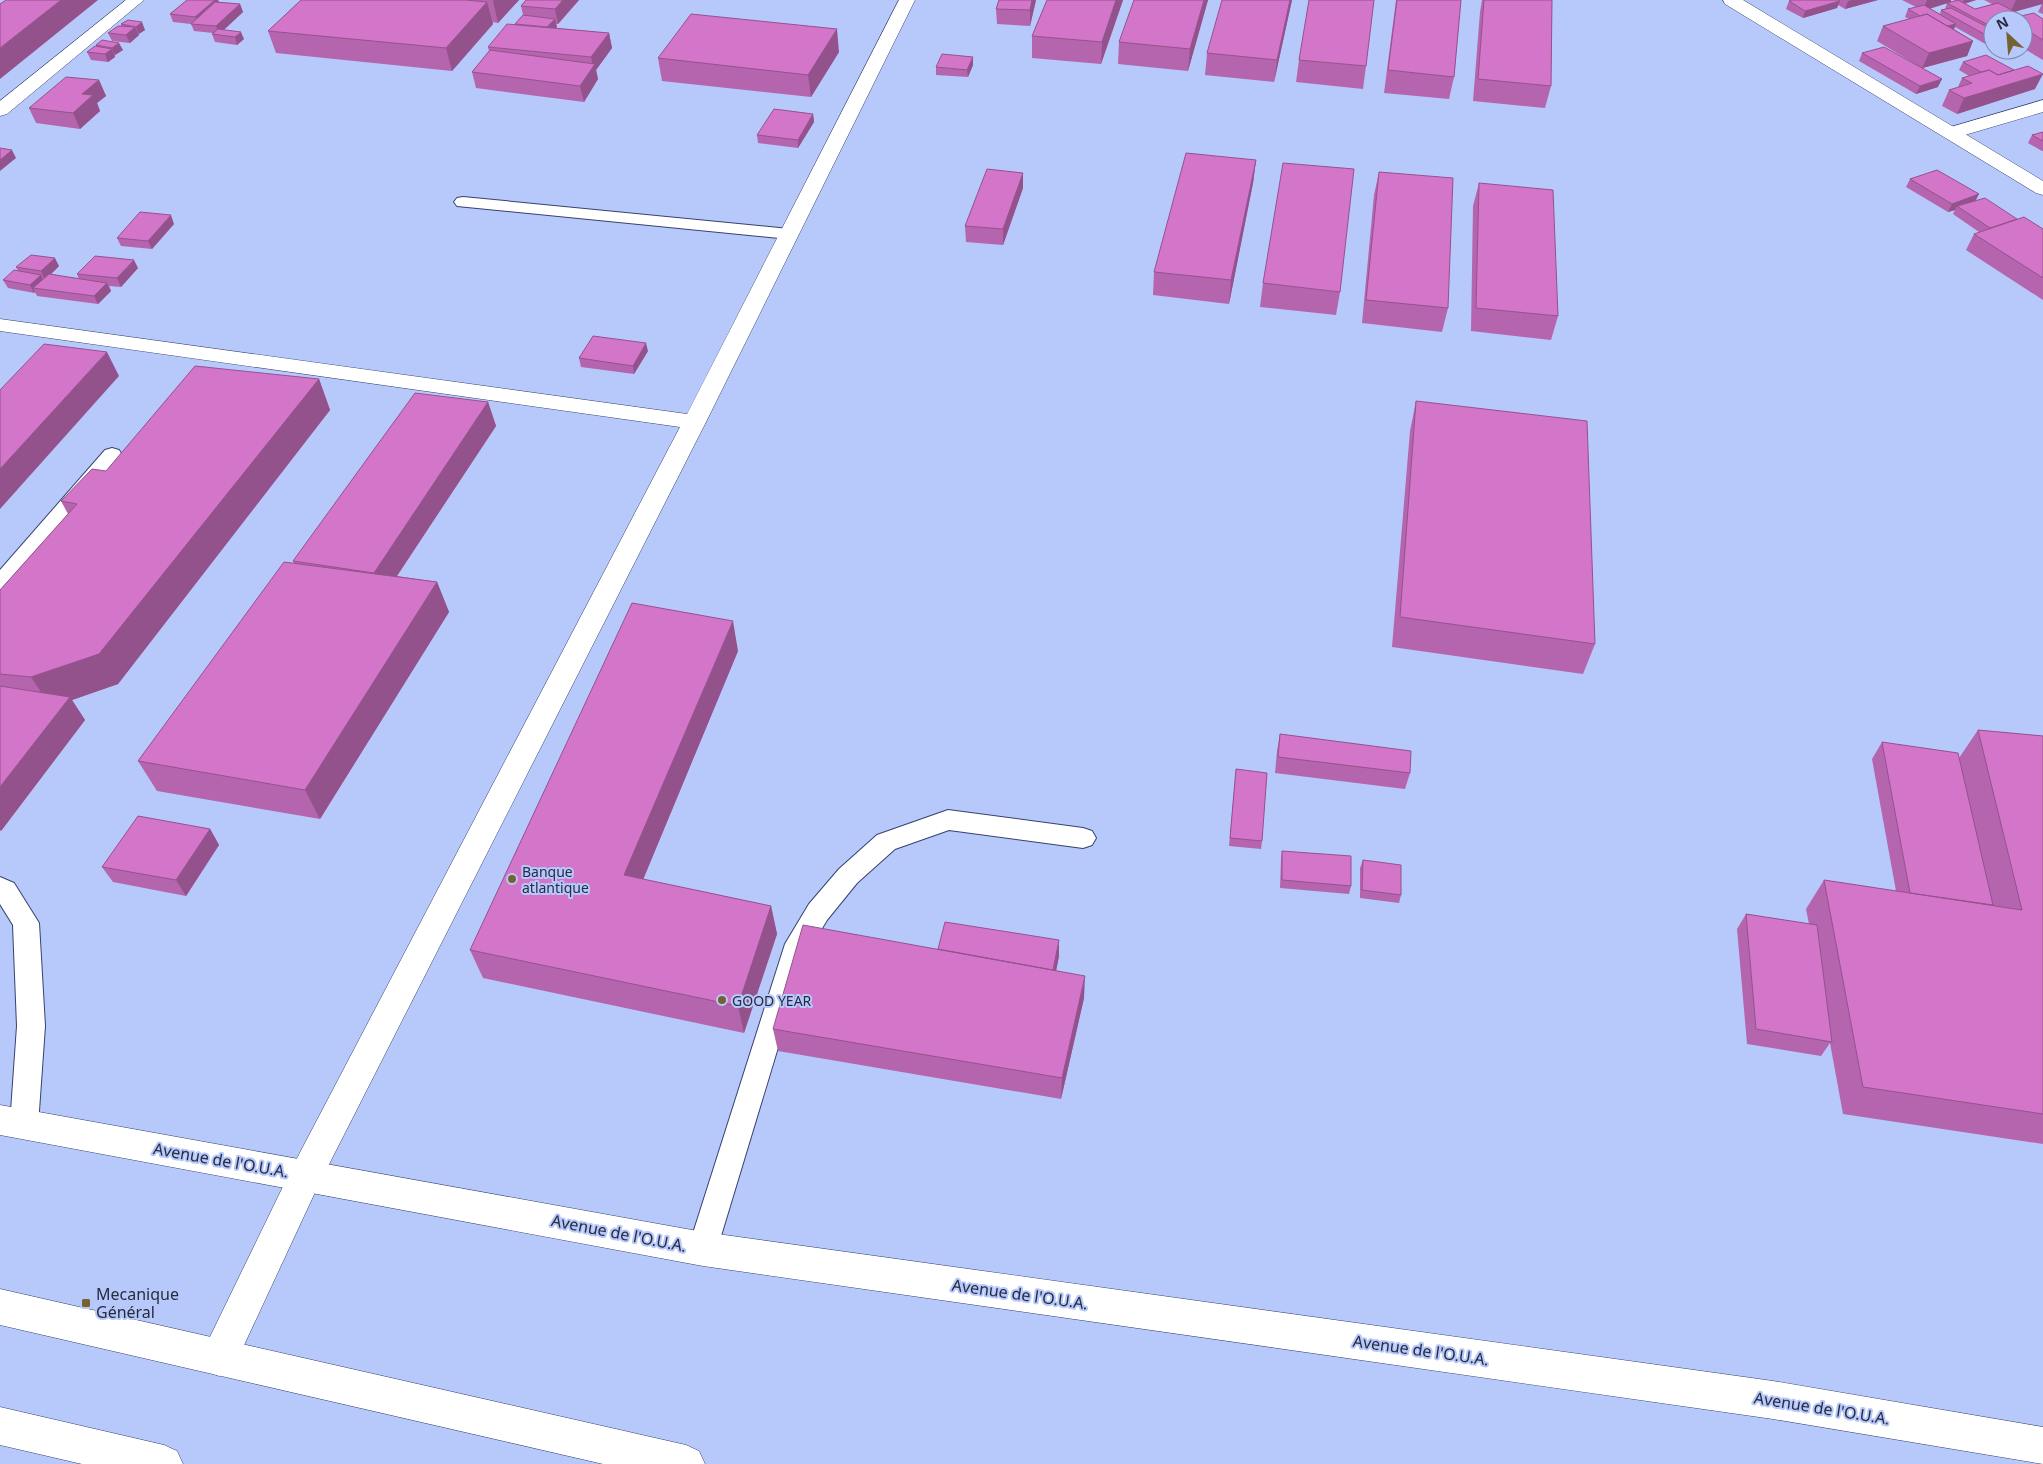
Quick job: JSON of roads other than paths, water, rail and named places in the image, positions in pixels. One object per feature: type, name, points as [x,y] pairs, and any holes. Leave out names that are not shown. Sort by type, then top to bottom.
[{"type":"main road","points":[[0,110],[136,0]]},
{"type":"main road","points":[[219,1358],[306,1175],[694,422],[907,0]]},
{"type":"main road","points":[[1731,0],[2043,189]]},
{"type":"main road","points":[[1951,133],[2043,106]]},
{"type":"main road","points":[[0,325],[694,422]]},
{"type":"main road","name":"Avenue de l'O.U.A.","points":[[12,1123],[306,1175],[703,1249],[1773,1400],[2043,1446]]},
{"type":"main road","points":[[0,1307],[686,1464]]},
{"type":"main road","points":[[0,1426],[164,1464]]},
{"type":"lane","points":[[463,202],[790,234]]},
{"type":"lane","points":[[0,584],[112,456]]},
{"type":"lane","points":[[703,1249],[794,952],[818,912],[848,876],[886,842],[948,820],[1083,838]]},
{"type":"lane","points":[[0,887],[5,890],[26,923],[31,1026],[12,1123]]},
{"type":"place","name":"Banque atlantique","points":[[512,879]]},
{"type":"place","name":"GOOD YEAR","points":[[722,1000]]},
{"type":"place","name":"Mecanique Général","points":[[86,1303]]}]
